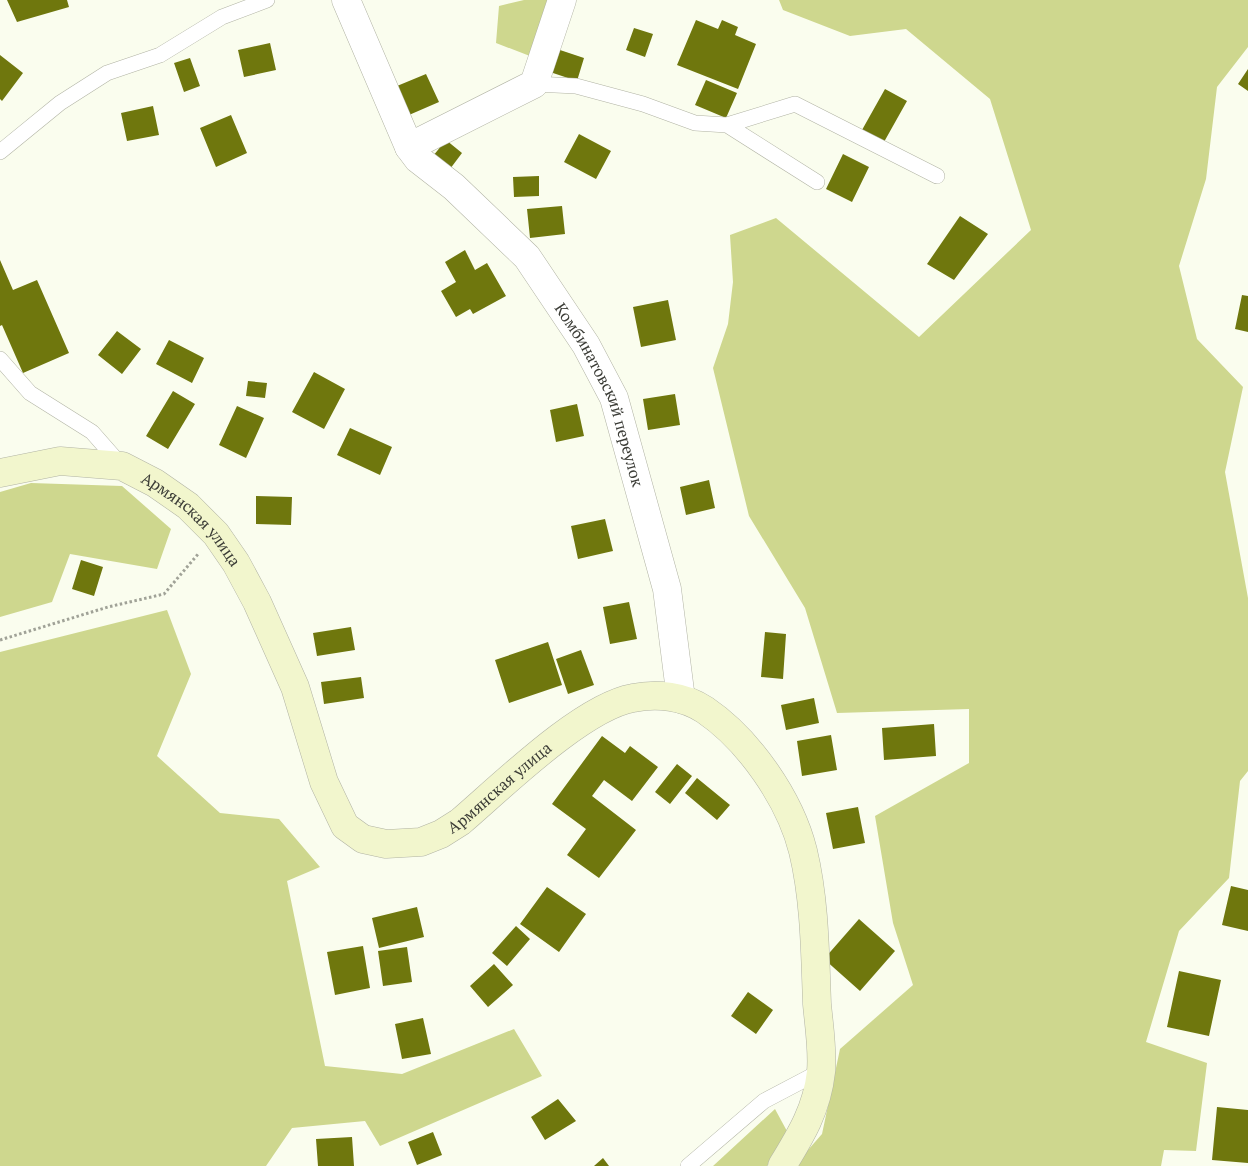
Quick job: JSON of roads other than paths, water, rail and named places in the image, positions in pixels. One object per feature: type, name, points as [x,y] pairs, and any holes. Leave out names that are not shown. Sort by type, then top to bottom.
[{"type":"street","name":"Комбинатовский переулок","points":[[346,0],[409,147],[418,160],[454,187],[527,257],[586,345],[614,398],[667,589],[681,699]]},
{"type":"street","points":[[409,147],[534,84],[562,0]]},
{"type":"street","name":"Армянская улица","points":[[0,473],[60,461],[122,466],[155,483],[188,506],[216,534],[236,563],[269,627],[295,687],[324,782],[340,817],[345,826],[364,839],[386,844],[421,842],[441,834],[460,822],[568,732],[616,702],[656,695],[681,699],[704,710],[733,735],[767,774],[789,810],[803,850],[812,904],[821,1072],[807,1126],[782,1166]]},
{"type":"lane","points":[[0,152],[60,103],[107,73],[160,55],[222,17],[267,0]]},
{"type":"lane","points":[[534,84],[576,86],[643,104],[694,123],[727,125],[795,104],[936,176]]},
{"type":"lane","points":[[727,125],[817,182]]},
{"type":"lane","points":[[0,359],[30,393],[92,432],[122,466]]},
{"type":"lane","points":[[688,1166],[764,1101],[821,1072]]}]
